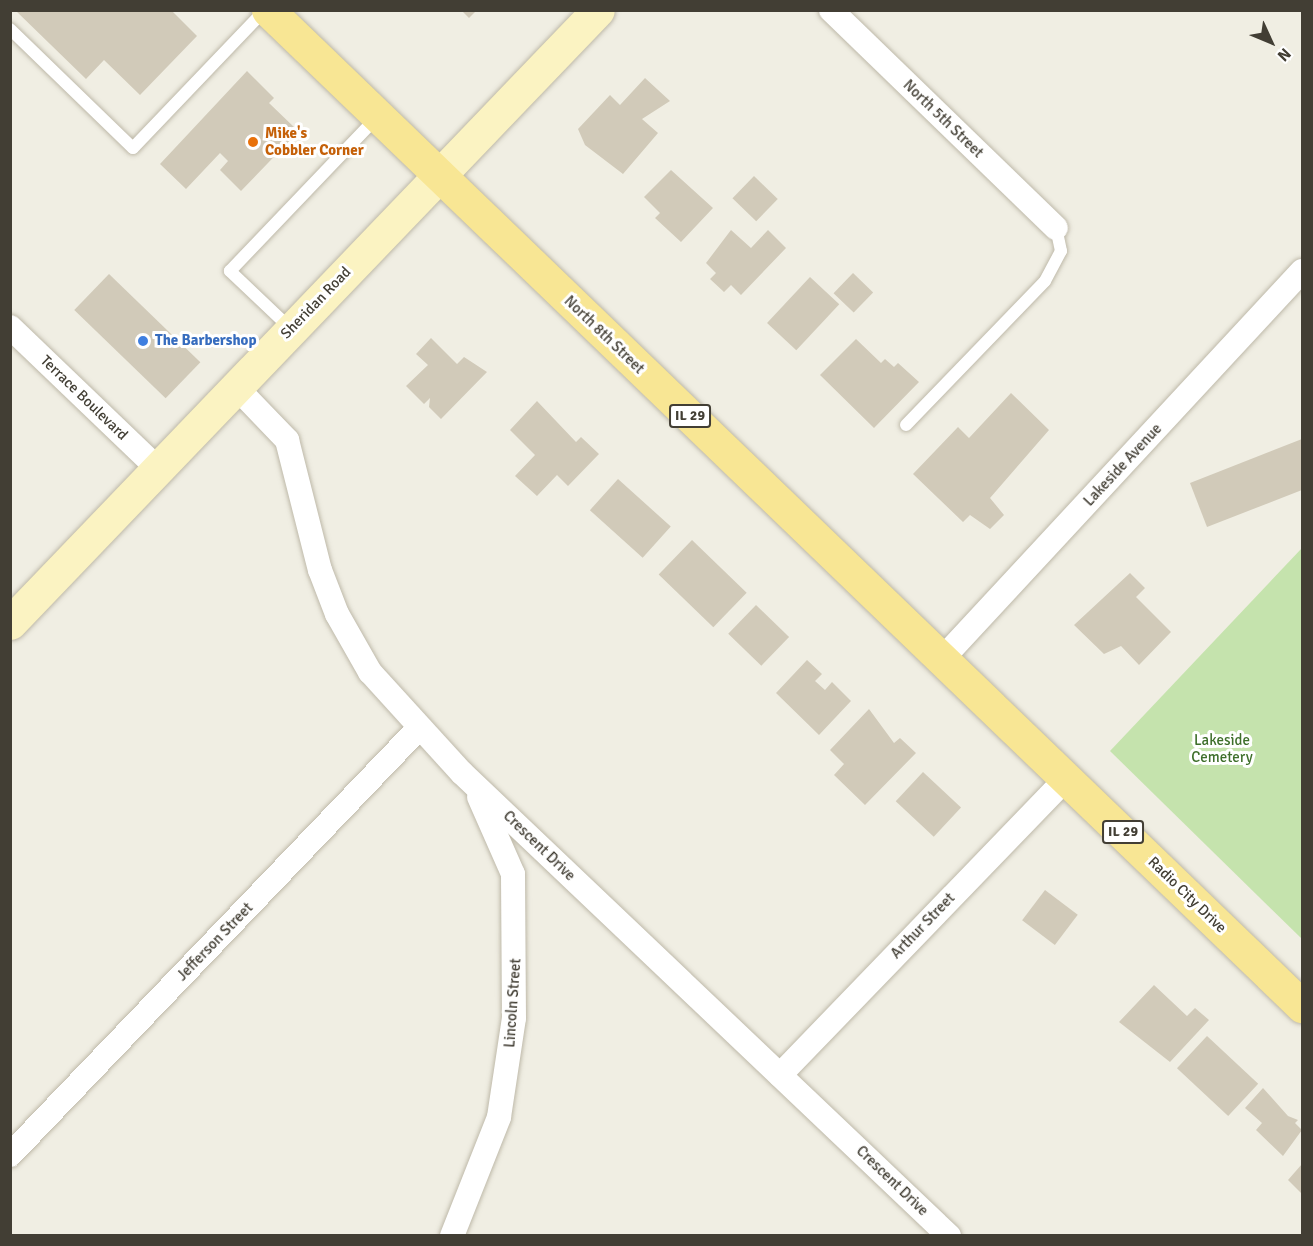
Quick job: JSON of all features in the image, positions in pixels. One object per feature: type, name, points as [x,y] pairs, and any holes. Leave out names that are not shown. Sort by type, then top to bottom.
[{"type":"main road","name":"North 8th Street","points":[[266,10],[943,658]]},
{"type":"main road","name":"Sheridan Road","points":[[10,623],[598,10]]},
{"type":"main road","name":"Radio City Drive","points":[[943,658],[1302,1006]]},
{"type":"street","name":"North 5th Street","points":[[831,10],[1056,228]]},
{"type":"street","name":"Lakeside Avenue","points":[[943,658],[1302,272]]},
{"type":"street","name":"Terrace Boulevard","points":[[10,327],[158,469]]},
{"type":"street","name":"Crescent Drive","points":[[236,387],[287,440],[337,614],[370,672],[419,728],[462,772],[949,1236]]},
{"type":"street","name":"Jefferson Street","points":[[10,1155],[419,728]]},
{"type":"street","name":"Lincoln Street","points":[[452,1236],[476,1181],[505,1086],[517,926],[506,851],[462,772]]},
{"type":"street","name":"Arthur Street","points":[[780,1075],[1067,778]]},
{"type":"lane","points":[[10,30],[133,148],[266,10]]},
{"type":"lane","points":[[291,329],[230,271],[377,117]]},
{"type":"lane","points":[[906,425],[1045,281],[1060,251],[1056,228]]},
{"type":"green space","name":"Lakeside Cemetery","points":[[1302,548],[1302,939],[1110,751]]},
{"type":"building","points":[[15,10],[171,10],[197,36],[140,95],[104,60],[86,79]]},
{"type":"building","points":[[461,10],[477,10],[469,18]]},
{"type":"building","points":[[247,71],[274,98],[269,103],[295,128],[294,136],[241,191],[220,170],[228,161],[220,153],[186,189],[160,164]]},
{"type":"building","points":[[645,78],[670,101],[642,119],[658,133],[623,174],[585,145],[578,129],[610,95],[620,105]]},
{"type":"building","points":[[671,170],[713,208],[681,242],[655,218],[660,213],[644,197]]},
{"type":"building","points":[[754,176],[778,199],[756,221],[732,198]]},
{"type":"building","points":[[731,230],[751,248],[768,230],[786,248],[741,295],[731,285],[724,292],[710,279],[716,273],[706,263]]},
{"type":"building","points":[[853,273],[873,292],[854,313],[834,293]]},
{"type":"building","points":[[109,274],[200,362],[166,398],[74,310]]},
{"type":"building","points":[[810,277],[839,304],[796,350],[767,323]]},
{"type":"building","points":[[431,338],[457,364],[464,357],[487,372],[441,419],[429,407],[430,398],[424,404],[406,386],[428,365],[416,354]]},
{"type":"building","points":[[856,339],[881,363],[885,359],[894,367],[898,363],[919,382],[874,428],[820,375]]},
{"type":"building","points":[[1011,393],[1049,430],[990,498],[1004,515],[990,529],[970,515],[963,522],[913,474],[958,427],[969,438]]},
{"type":"building","points":[[537,401],[576,442],[581,437],[599,454],[568,486],[557,475],[537,496],[515,476],[535,455],[510,430]]},
{"type":"building","points":[[1302,439],[1302,490],[1207,527],[1190,483]]},
{"type":"building","points":[[618,479],[671,527],[643,558],[590,510]]},
{"type":"building","points":[[692,540],[747,593],[713,627],[659,575]]},
{"type":"building","points":[[1130,573],[1145,588],[1136,597],[1171,632],[1139,665],[1121,646],[1104,654],[1074,625]]},
{"type":"building","points":[[756,605],[789,637],[761,666],[728,634]]},
{"type":"building","points":[[807,660],[822,674],[815,681],[825,690],[832,682],[851,701],[819,735],[776,693]]},
{"type":"building","points":[[869,709],[894,743],[900,738],[916,753],[865,805],[834,775],[844,764],[830,750]]},
{"type":"building","points":[[923,772],[961,807],[934,837],[896,801]]},
{"type":"building","points":[[1045,890],[1078,915],[1055,945],[1022,920]]},
{"type":"building","points":[[1154,985],[1187,1016],[1195,1008],[1209,1020],[1170,1062],[1119,1022]]},
{"type":"building","points":[[1207,1036],[1258,1084],[1228,1116],[1177,1068]]},
{"type":"building","points":[[1263,1088],[1288,1116],[1298,1120],[1295,1123],[1302,1130],[1283,1156],[1256,1130],[1262,1123],[1245,1108]]},
{"type":"building","points":[[1302,1164],[1302,1194],[1288,1180]]},
{"type":"place","name":"Mike's Cobbler Corner","points":[[253,142]]},
{"type":"place","name":"The Barbershop","points":[[143,341]]}]
